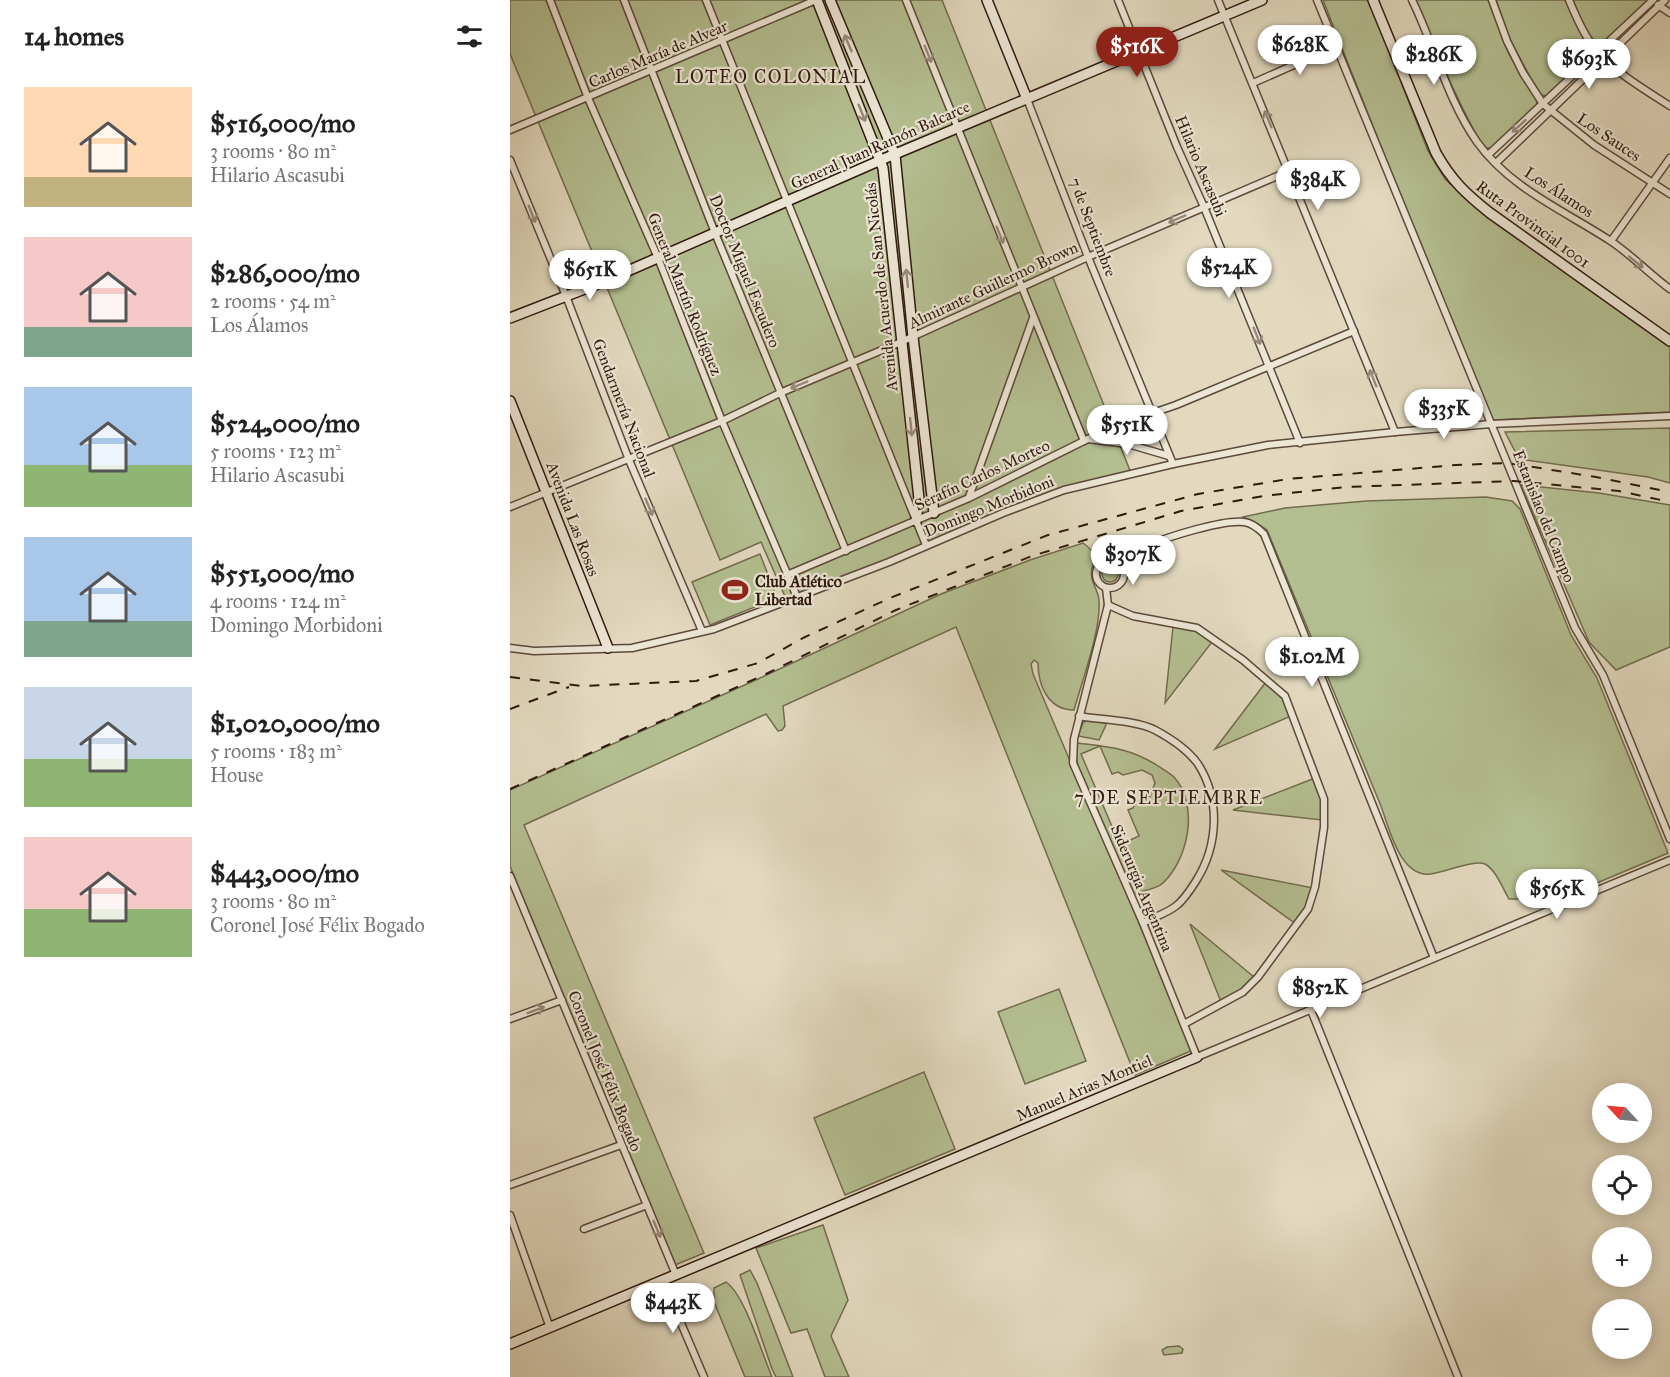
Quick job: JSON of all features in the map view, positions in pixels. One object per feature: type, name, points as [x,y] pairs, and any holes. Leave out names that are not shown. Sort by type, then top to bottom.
[{"type":"street","name":"General Martín Rodríguez","points":[[550,0],[588,98],[658,258],[722,422],[797,597]]},
{"type":"street","name":"Doctor Miguel Escudero","points":[[624,0],[715,233],[846,551]]},
{"type":"street","points":[[706,0],[916,521]]},
{"type":"street","name":"Carlos María de Alvear","points":[[510,130],[816,0]]},
{"type":"street","name":"Avenida Acuerdo de San Nicolás","points":[[816,0],[881,160],[919,500],[916,521],[926,546]]},
{"type":"street","name":"Avenida Acuerdo de San Nicolás","points":[[830,0],[895,155],[913,337],[934,513]]},
{"type":"street","points":[[906,0],[1033,318],[1085,440],[1128,444],[1169,456]]},
{"type":"street","name":"7 de Septiembre","points":[[987,0],[1150,413],[1173,464]]},
{"type":"street","name":"Hilario Ascasubi","points":[[1118,0],[1300,443]]},
{"type":"street","points":[[1218,0],[1395,432]]},
{"type":"street","name":"General Juan Ramón Balcarce","points":[[510,318],[658,258],[881,160],[1262,0]]},
{"type":"street","name":"Estanislao del Campo","points":[[1317,0],[1575,628],[1603,675],[1670,839]]},
{"type":"street","name":"Ruta Provincial 1001","points":[[1373,0],[1436,153],[1449,176],[1465,194],[1490,213],[1670,341]]},
{"type":"street","name":"Los Álamos","points":[[1412,0],[1436,62],[1477,142],[1496,163],[1539,199],[1611,241],[1670,289]]},
{"type":"street","name":"Los Sauces","points":[[1492,0],[1522,73],[1543,104],[1611,157],[1670,194]]},
{"type":"street","points":[[1569,0],[1579,24],[1604,59],[1670,106]]},
{"type":"street","points":[[1488,154],[1654,0],[1670,13]]},
{"type":"street","points":[[1496,163],[1665,0]]},
{"type":"street","points":[[1253,83],[1337,46]]},
{"type":"street","points":[[1611,241],[1670,158]]},
{"type":"street","name":"Gendarmería Nacional","points":[[510,160],[566,296],[629,460],[702,631]]},
{"type":"street","name":"Almirante Guillermo Brown","points":[[510,507],[722,422],[780,393],[913,337],[1088,257],[1289,171]]},
{"type":"street","points":[[969,498],[1033,318]]},
{"type":"street","name":"Serafín Carlos Morteo","points":[[787,575],[969,498],[1085,440],[1269,368],[1354,331]]},
{"type":"street","name":"Avenida Las Rosas","points":[[510,401],[608,648]]},
{"type":"street","name":"Domingo Morbidoni","points":[[510,648],[534,651],[632,648],[714,629],[1064,490],[1173,464],[1268,446],[1395,432],[1491,424],[1670,416]]},
{"type":"street","points":[[1106,588],[1116,587],[1123,579],[1123,569],[1119,564],[1130,554],[1148,545],[1230,521],[1247,522],[1256,526],[1264,534],[1434,958]]},
{"type":"street","name":"Siderurgia Argentina","points":[[1119,564],[1106,561],[1097,568],[1097,580],[1106,588],[1108,605],[1072,752],[1075,770],[1143,923],[1197,1057]]},
{"type":"street","points":[[1108,605],[1133,616],[1197,628],[1243,660],[1285,696],[1324,799],[1323,827],[1315,887],[1308,909],[1264,969],[1243,992],[1184,1024]]},
{"type":"street","points":[[1079,716],[1155,730],[1176,743],[1197,764],[1212,796],[1213,841],[1204,867],[1177,905],[1143,923]]},
{"type":"street","name":"Manuel Arias Montiel","points":[[510,1344],[1670,860]]},
{"type":"street","name":"Coronel José Félix Bogado","points":[[510,876],[676,1275]]},
{"type":"street","points":[[510,1019],[561,1000]]},
{"type":"street","points":[[1311,1010],[1458,1377]]},
{"type":"street","points":[[510,1185],[621,1145]]},
{"type":"street","points":[[584,1230],[647,1205]]},
{"type":"street","points":[[510,1215],[550,1328]]},
{"type":"street","points":[[663,1281],[704,1377]]},
{"type":"green space","points":[[510,0],[942,0],[1131,473],[1064,490],[787,601],[761,542],[720,560],[510,54]]},
{"type":"green space","points":[[1323,0],[1369,0],[1428,151],[1445,179],[1473,205],[1670,345],[1670,412],[1493,420],[1444,306]]},
{"type":"green space","points":[[1415,0],[1488,0],[1509,54],[1536,99],[1537,106],[1492,148],[1484,148],[1464,112]]},
{"type":"green space","points":[[1496,0],[1567,0],[1590,47],[1591,54],[1547,96],[1540,95],[1510,40]]},
{"type":"green space","points":[[1572,0],[1649,0],[1602,45],[1594,43],[1579,18]]},
{"type":"green space","points":[[1670,428],[1670,483],[1648,477],[1519,459],[1505,432]]},
{"type":"green space","points":[[1521,485],[1599,493],[1670,505],[1670,647],[1616,670],[1589,642]]},
{"type":"green space","points":[[1486,497],[1512,501],[1520,509],[1571,635],[1597,678],[1668,853],[1559,899],[1509,899],[1493,871],[1482,863],[1430,874],[1420,873],[1403,860],[1267,530],[1243,517],[1285,508],[1366,501]]},
{"type":"green space","points":[[1083,543],[1094,556],[1091,573],[1099,598],[1099,613],[1094,641],[1074,710],[1057,706],[1046,695],[1040,680],[1038,663],[1034,660],[1031,664],[1033,674],[1193,1050],[1135,1075],[956,627],[783,706],[785,726],[782,730],[778,731],[766,714],[524,825],[704,1253],[675,1265],[510,866],[510,790],[941,594],[1030,560]]},
{"type":"green space","name":"Club Atlético Libertad","points":[[760,554],[777,598],[710,625],[692,582]]},
{"type":"green space","points":[[1110,566],[1116,568],[1118,574],[1116,580],[1110,582],[1104,580],[1102,574],[1104,568]]},
{"type":"green space","points":[[1173,627],[1196,630],[1212,642],[1165,703]]},
{"type":"green space","points":[[1266,682],[1282,698],[1291,716],[1215,749]]},
{"type":"green space","points":[[1086,720],[1105,723],[1099,740],[1078,736]]},
{"type":"green space","points":[[1077,743],[1100,746],[1081,754],[1120,845],[1139,836],[1128,810],[1133,808],[1135,803],[1150,796],[1155,783],[1152,775],[1142,770],[1123,775],[1118,772],[1112,774],[1100,746],[1126,751],[1145,758],[1174,777],[1182,789],[1188,816],[1188,831],[1179,860],[1160,885],[1133,894],[1078,766]]},
{"type":"green space","points":[[1315,778],[1323,800],[1322,820],[1233,810]]},
{"type":"green space","points":[[1221,870],[1313,888],[1306,909],[1296,924]]},
{"type":"green space","points":[[1190,924],[1254,977],[1241,991],[1221,1002]]},
{"type":"green space","points":[[1059,989],[1086,1061],[1025,1084],[998,1012]]},
{"type":"green space","points":[[924,1072],[955,1149],[845,1195],[814,1118]]},
{"type":"green space","points":[[823,1225],[848,1300],[831,1336],[849,1377],[825,1377],[807,1329],[791,1333],[756,1248]]},
{"type":"green space","points":[[750,1270],[793,1377],[776,1377],[772,1369],[740,1275]]},
{"type":"green space","points":[[726,1282],[740,1299],[772,1377],[745,1377],[714,1302],[714,1288]]},
{"type":"green space","points":[[1179,1346],[1183,1349],[1182,1353],[1164,1355],[1162,1350],[1167,1347]]},
{"type":"railway","points":[[510,677],[582,686],[696,681],[758,663],[803,638],[890,598],[1048,535],[1198,494],[1288,479],[1508,463],[1596,477],[1669,492]]},
{"type":"railway","points":[[510,789],[766,674],[896,610],[1032,556],[1181,511],[1263,496],[1346,487],[1514,481],[1619,491],[1670,502]]},
{"type":"railway","points":[[510,709],[569,687]]},
{"type":"place","name":"Club Atlético Libertad","points":[[735,590]]},
{"type":"district","name":"LOTEO COLONIAL","points":[[771,77]]},
{"type":"district","name":"7 DE SEPTIEMBRE","points":[[1169,798]]}]
